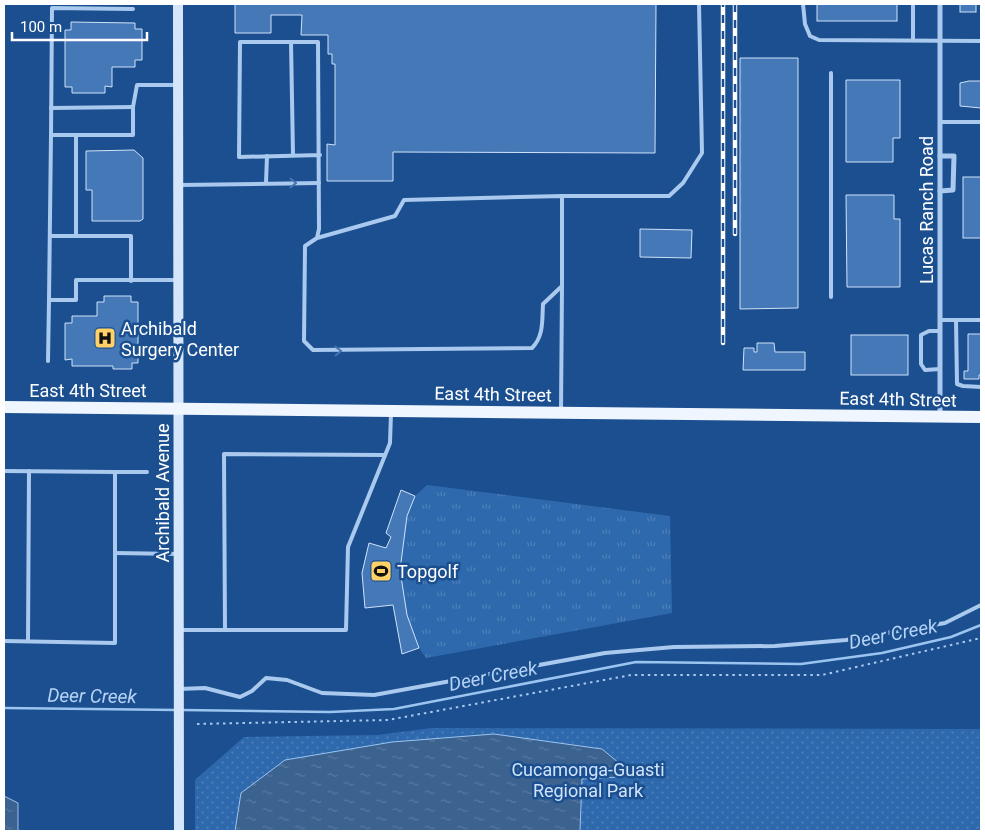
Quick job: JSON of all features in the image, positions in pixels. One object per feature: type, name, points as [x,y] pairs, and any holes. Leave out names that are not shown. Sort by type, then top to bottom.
[{"type":"main road","name":"Archibald Avenue","points":[[178,4],[179,831]]},
{"type":"main road","name":"East 4th Street","points":[[4,407],[178,407],[981,417]]},
{"type":"street","name":"Lucas Ranch Road","points":[[940,4],[940,417]]},
{"type":"street","points":[[940,156],[954,156],[953,190],[940,191]]},
{"type":"lane","points":[[562,286],[543,304],[542,330],[538,342],[532,348],[323,351],[313,350],[304,341],[305,246],[317,238],[395,216],[404,200],[562,196],[669,196],[683,183],[702,153],[699,4]]},
{"type":"lane","points":[[803,4],[805,24],[810,36],[819,40],[981,41]]},
{"type":"lane","points":[[912,4],[913,40]]},
{"type":"lane","points":[[48,361],[52,8],[133,9]]},
{"type":"lane","points":[[317,238],[319,229],[320,183],[320,155],[318,42],[240,42],[239,157],[320,155]]},
{"type":"lane","points":[[291,42],[292,155]]},
{"type":"lane","points":[[831,73],[831,297]]},
{"type":"lane","points":[[51,136],[134,135],[133,107],[137,86],[178,86]]},
{"type":"lane","points":[[52,108],[133,107]]},
{"type":"lane","points":[[940,122],[981,122]]},
{"type":"lane","points":[[76,136],[76,236]]},
{"type":"lane","points":[[266,183],[267,156]]},
{"type":"lane","points":[[178,185],[320,183]]},
{"type":"lane","points":[[561,412],[562,196]]},
{"type":"lane","points":[[50,236],[131,236],[131,280]]},
{"type":"lane","points":[[49,300],[76,300],[76,280],[178,280]]},
{"type":"lane","points":[[940,320],[981,320]]},
{"type":"lane","points":[[956,320],[957,384],[981,386]]},
{"type":"lane","points":[[940,331],[929,331],[921,335],[921,364],[925,370],[940,369]]},
{"type":"lane","points":[[178,630],[224,628],[346,630],[348,547],[390,443],[391,410]]},
{"type":"lane","points":[[224,628],[224,454],[385,455]]},
{"type":"lane","points":[[4,471],[147,472]]},
{"type":"lane","points":[[28,642],[30,471]]},
{"type":"lane","points":[[4,642],[115,642],[115,472]]},
{"type":"lane","points":[[115,553],[178,554]]},
{"type":"lane","points":[[179,688],[204,688],[240,697],[252,691],[266,678],[287,680],[322,693],[374,695],[605,653],[674,647],[775,646],[846,640],[945,623],[981,605]]},
{"type":"path","points":[[197,724],[388,720],[631,675],[822,675],[981,638]]},
{"type":"green space","points":[[427,485],[670,516],[672,613],[426,658],[419,648],[407,615],[400,570],[407,516],[415,496]]},
{"type":"green space","name":"Cucamonga-Guasti Regional Park","points":[[432,728],[981,729],[981,831],[195,831],[195,780],[244,737],[377,735]]},
{"type":"water","points":[[494,734],[602,749],[619,763],[619,777],[582,779],[580,831],[235,831],[241,793],[285,760],[392,742]]},
{"type":"water","points":[[4,796],[18,803],[18,831],[4,831]]},
{"type":"building","points":[[235,4],[656,4],[655,153],[393,152],[393,181],[327,181],[327,144],[335,145],[335,64],[332,64],[332,54],[328,54],[328,35],[301,35],[302,15],[271,15],[271,33],[235,33]]},
{"type":"building","points":[[817,4],[897,4],[897,21],[817,21]]},
{"type":"building","points":[[960,4],[976,4],[976,12],[960,12]]},
{"type":"building","points":[[71,22],[135,23],[135,29],[142,29],[142,60],[135,60],[135,67],[112,67],[112,87],[105,86],[105,93],[72,93],[72,87],[65,87],[65,30],[71,30]]},
{"type":"building","points":[[740,58],[798,58],[798,308],[740,309]]},
{"type":"building","points":[[846,80],[900,80],[900,138],[893,138],[893,162],[846,162]]},
{"type":"building","points":[[981,81],[981,108],[960,106],[960,83]]},
{"type":"building","points":[[134,150],[143,158],[143,219],[140,221],[92,221],[92,190],[86,190],[86,151]]},
{"type":"building","points":[[963,177],[981,177],[981,238],[963,238]]},
{"type":"building","points":[[846,195],[894,195],[894,219],[900,219],[900,287],[847,287]]},
{"type":"building","points":[[640,229],[692,230],[691,258],[640,257]]},
{"type":"building","points":[[104,296],[131,296],[131,302],[138,302],[138,363],[132,363],[132,369],[113,369],[113,366],[72,366],[72,359],[65,360],[65,323],[72,323],[72,316],[97,316],[97,302],[104,302]]},
{"type":"building","points":[[968,334],[981,334],[981,375],[979,375],[979,379],[964,379],[964,371],[968,371]]},
{"type":"building","points":[[851,335],[908,335],[908,375],[851,375]]},
{"type":"building","points":[[757,343],[774,343],[775,352],[805,352],[805,370],[743,370],[744,348],[754,348],[754,352],[757,352]]},
{"type":"building","name":"Topgolf","points":[[401,490],[415,496],[407,516],[400,570],[407,615],[419,648],[402,654],[393,605],[365,608],[362,573],[369,543],[386,548],[391,537],[386,533]]},
{"type":"waterway","name":"Deer Creek","points":[[182,710],[330,712],[394,709],[636,662],[801,664],[882,653],[951,637],[981,625]]},
{"type":"waterway","name":"Deer Creek","points":[[4,708],[177,710]]},
{"type":"railway","points":[[723,4],[723,343]]},
{"type":"railway","points":[[735,4],[735,234]]},
{"type":"place","name":"Archibald Surgery Center","points":[[105,338]]},
{"type":"place","name":"Topgolf","points":[[381,571]]}]
